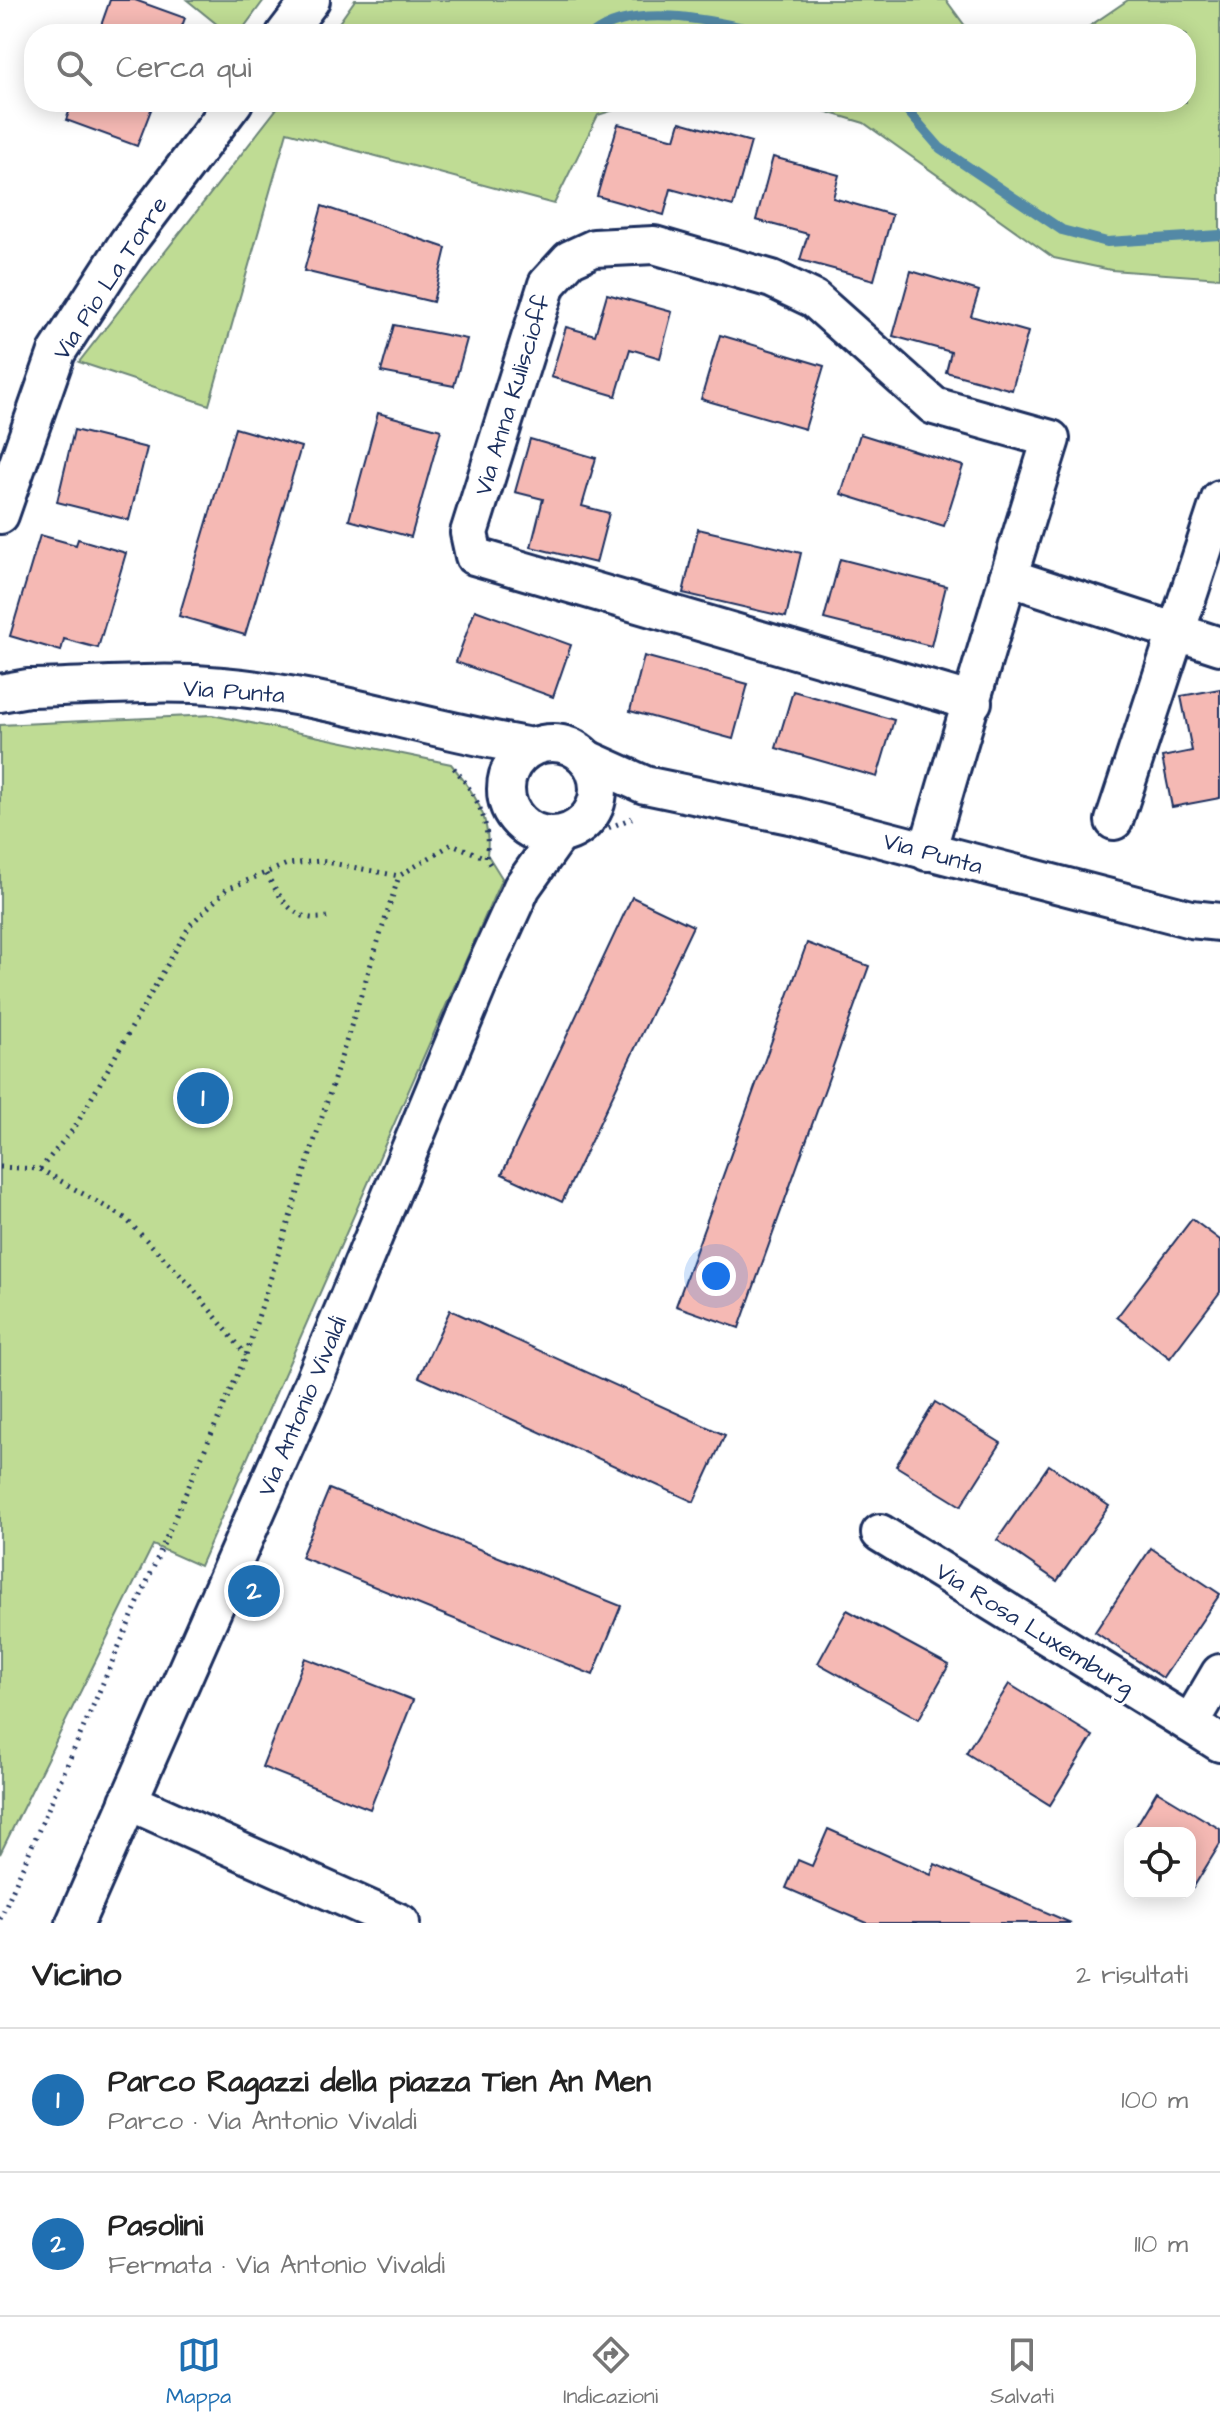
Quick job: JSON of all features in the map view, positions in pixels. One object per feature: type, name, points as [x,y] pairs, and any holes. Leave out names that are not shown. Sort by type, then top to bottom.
[{"type":"street","points":[[293,24],[311,0]]},
{"type":"street","name":"Via Pio La Torre","points":[[0,515],[57,352],[128,242],[226,112]]},
{"type":"street","name":"Via Anna Kuliscioff","points":[[927,852],[973,702],[1008,577],[1051,439],[934,406],[814,299],[772,279],[654,245],[594,248],[570,259],[547,284],[469,533],[474,556],[973,702]]},
{"type":"street","points":[[1114,821],[1174,631],[1220,499]]},
{"type":"street","points":[[1008,577],[1220,646]]},
{"type":"street","name":"Via Punta","points":[[0,693],[28,688],[220,686],[365,708],[458,750],[532,747],[544,743],[567,745],[640,801],[794,816],[1191,919],[1220,922]]},
{"type":"street","points":[[532,747],[511,767],[506,781],[509,807],[567,828],[640,801]]},
{"type":"street","points":[[458,750],[506,781]]},
{"type":"street","points":[[567,828],[598,785],[587,759]]},
{"type":"street","name":"Via Antonio Vivaldi","points":[[75,1923],[313,1383],[522,887],[567,828]]},
{"type":"street","name":"Via Rosa Luxemburg","points":[[880,1533],[1220,1743]]},
{"type":"street","points":[[1190,1724],[1220,1673]]},
{"type":"street","points":[[128,1801],[401,1923]]},
{"type":"path","points":[[458,750],[489,837],[486,858]]},
{"type":"path","points":[[567,828],[620,820],[640,801]]},
{"type":"path","points":[[0,1919],[246,1355],[399,876],[452,844],[486,858],[498,878],[522,887]]},
{"type":"path","points":[[40,1169],[75,1127],[190,925],[227,889],[287,864],[321,861],[399,876]]},
{"type":"path","points":[[266,874],[296,915],[313,920],[327,917]]},
{"type":"path","points":[[0,1167],[40,1169],[125,1218],[191,1286],[246,1355]]},
{"type":"green space","points":[[187,0],[264,0],[246,24],[217,24]]},
{"type":"green space","points":[[355,0],[946,0],[964,24],[338,24]]},
{"type":"green space","points":[[1128,0],[1220,0],[1220,278],[1111,270],[1054,258],[864,123],[827,112],[1196,112],[1196,24],[1093,24]]},
{"type":"green space","points":[[274,112],[607,112],[598,115],[554,204],[287,132],[209,405],[79,362]]},
{"type":"green space","points":[[212,715],[451,764],[467,784],[484,817],[487,854],[502,878],[200,1566],[153,1545],[0,1854],[0,725]]},
{"type":"building","points":[[110,0],[135,0],[185,18],[183,24],[102,24]]},
{"type":"building","points":[[69,112],[150,112],[137,146],[66,120]]},
{"type":"building","points":[[680,122],[751,142],[733,206],[671,189],[664,215],[597,196],[618,124],[675,139]]},
{"type":"building","points":[[773,157],[839,175],[833,198],[892,215],[874,280],[800,260],[808,234],[756,220]]},
{"type":"building","points":[[322,206],[446,248],[433,302],[304,271]]},
{"type":"building","points":[[911,271],[979,291],[971,316],[1028,332],[1012,390],[946,372],[951,352],[893,336]]},
{"type":"building","points":[[607,294],[672,312],[660,358],[630,349],[616,396],[551,377],[566,327],[595,335]]},
{"type":"building","points":[[394,325],[467,339],[454,386],[381,372]]},
{"type":"building","points":[[720,335],[824,366],[805,429],[701,399]]},
{"type":"building","points":[[378,413],[441,430],[411,537],[349,520]]},
{"type":"building","points":[[235,428],[301,447],[245,635],[179,616]]},
{"type":"building","points":[[74,430],[147,448],[129,520],[57,502]]},
{"type":"building","points":[[860,434],[963,466],[944,526],[841,494]]},
{"type":"building","points":[[530,439],[596,458],[582,506],[609,513],[596,563],[531,547],[543,499],[515,492]]},
{"type":"building","points":[[698,529],[801,553],[786,617],[683,593]]},
{"type":"building","points":[[40,535],[76,545],[78,539],[126,553],[98,648],[64,639],[61,651],[10,636]]},
{"type":"building","points":[[840,559],[946,586],[931,646],[824,619]]},
{"type":"building","points":[[475,610],[571,645],[553,697],[456,662]]},
{"type":"building","points":[[644,656],[748,684],[733,739],[630,711]]},
{"type":"building","points":[[1220,689],[1220,798],[1172,807],[1162,757],[1192,751],[1181,696]]},
{"type":"building","points":[[793,691],[894,720],[877,777],[776,748]]},
{"type":"building","points":[[632,897],[693,926],[562,1202],[502,1174]]},
{"type":"building","points":[[807,943],[869,966],[739,1328],[676,1306]]},
{"type":"building","points":[[1192,1219],[1220,1240],[1220,1292],[1170,1358],[1117,1317]]},
{"type":"building","points":[[450,1310],[725,1435],[694,1502],[419,1377]]},
{"type":"building","points":[[935,1402],[1001,1443],[961,1506],[896,1466]]},
{"type":"building","points":[[1049,1465],[1109,1506],[1057,1581],[997,1540]]},
{"type":"building","points":[[329,1489],[621,1606],[593,1675],[301,1557]]},
{"type":"building","points":[[1151,1548],[1220,1594],[1163,1678],[1095,1632]]},
{"type":"building","points":[[847,1610],[949,1665],[919,1719],[818,1663]]},
{"type":"building","points":[[305,1658],[413,1700],[370,1809],[262,1767]]},
{"type":"building","points":[[1009,1684],[1093,1736],[1050,1805],[966,1753]]},
{"type":"building","points":[[1157,1791],[1220,1829],[1220,1844],[1196,1883],[1196,1827],[1136,1827]]},
{"type":"building","points":[[828,1829],[931,1875],[935,1864],[1071,1923],[867,1923],[786,1888],[798,1860],[812,1866]]},
{"type":"waterway","points":[[611,24],[655,16],[723,24]]},
{"type":"waterway","points":[[909,112],[940,148],[1062,230],[1107,242],[1220,235]]},
{"type":"place","name":"Parco Ragazzi della piazza Tien An Men","points":[[203,1098]]},
{"type":"place","name":"Pasolini","points":[[254,1591]]}]
